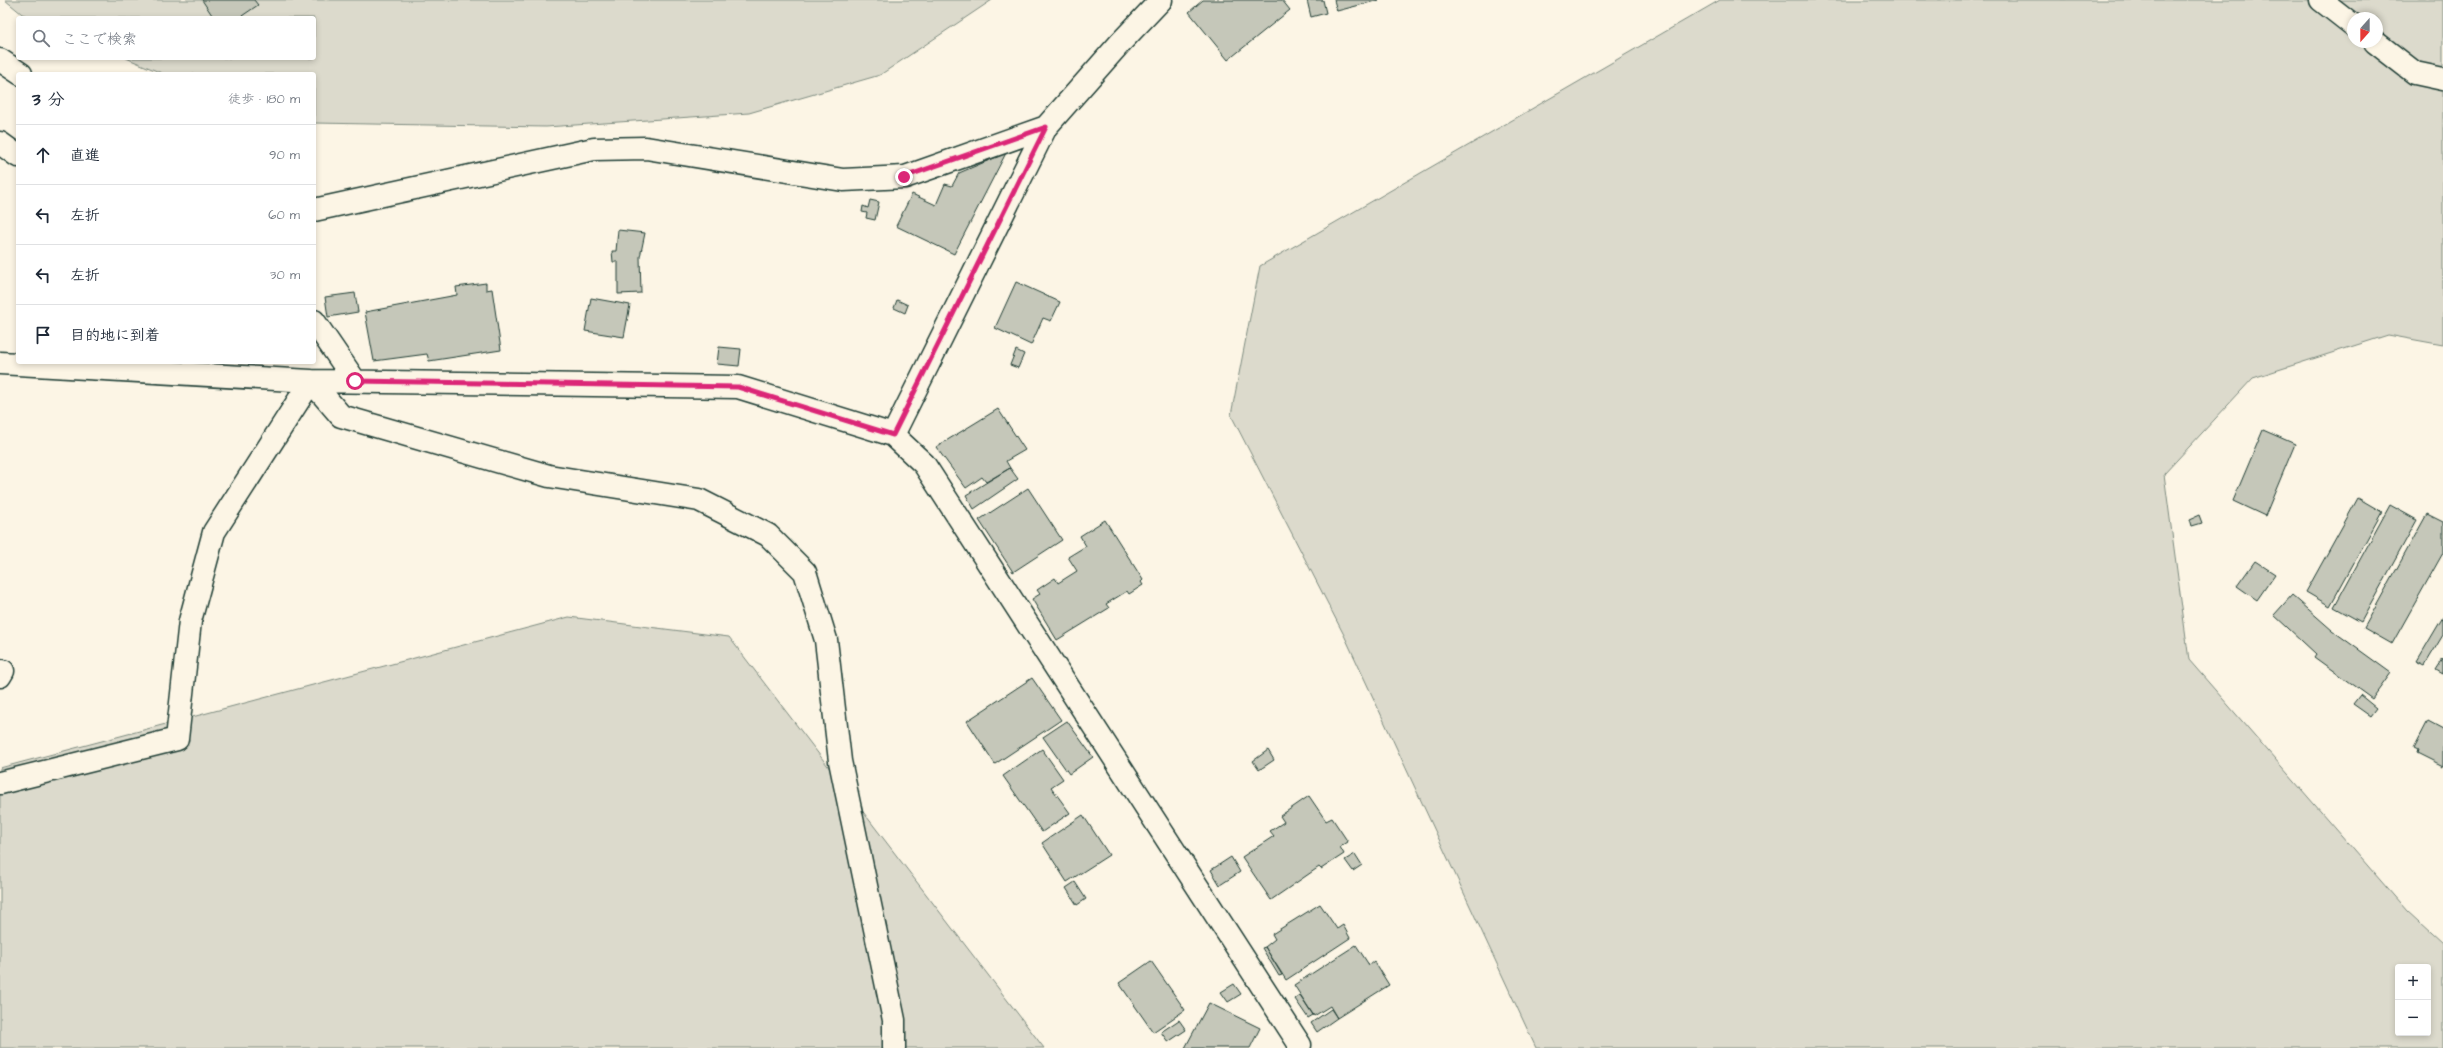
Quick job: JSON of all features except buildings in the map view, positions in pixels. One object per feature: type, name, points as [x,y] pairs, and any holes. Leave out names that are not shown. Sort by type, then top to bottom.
[{"type":"street","points":[[893,435],[1046,127],[1120,42],[1161,0]]},
{"type":"street","points":[[2321,0],[2347,20]]},
{"type":"street","points":[[2383,48],[2415,73],[2443,79]]},
{"type":"street","points":[[0,60],[18,72]]},
{"type":"street","points":[[316,210],[594,150],[646,148],[844,180],[904,177],[1046,127]]},
{"type":"street","points":[[0,142],[16,154]]},
{"type":"street","points":[[316,324],[355,381]]},
{"type":"street","points":[[0,363],[16,364]]},
{"type":"street","points":[[17,364],[311,381],[738,387],[893,435],[924,464],[1291,1032],[1299,1048]]},
{"type":"street","points":[[0,783],[177,739],[190,620],[214,532],[311,381]]},
{"type":"street","points":[[311,381],[340,416],[549,476],[699,500],[768,535],[805,572],[826,640],[840,761],[894,1020],[894,1048]]},
{"type":"shaded area","points":[[5,0],[992,0],[880,75],[749,113],[546,127],[316,123],[316,72],[159,72],[131,60],[316,60],[316,16],[27,16],[22,14]]},
{"type":"shaded area","points":[[1720,0],[2443,0],[2443,345],[2388,335],[2253,378],[2164,474],[2189,660],[2407,911],[2443,944],[2443,1048],[1536,1048],[1344,635],[1231,415],[1260,266]]},
{"type":"shaded area","points":[[569,617],[729,637],[1044,1048],[0,1048],[0,768]]},
{"type":"route","points":[[355,381],[738,387],[893,435],[1046,127],[904,177]]}]
